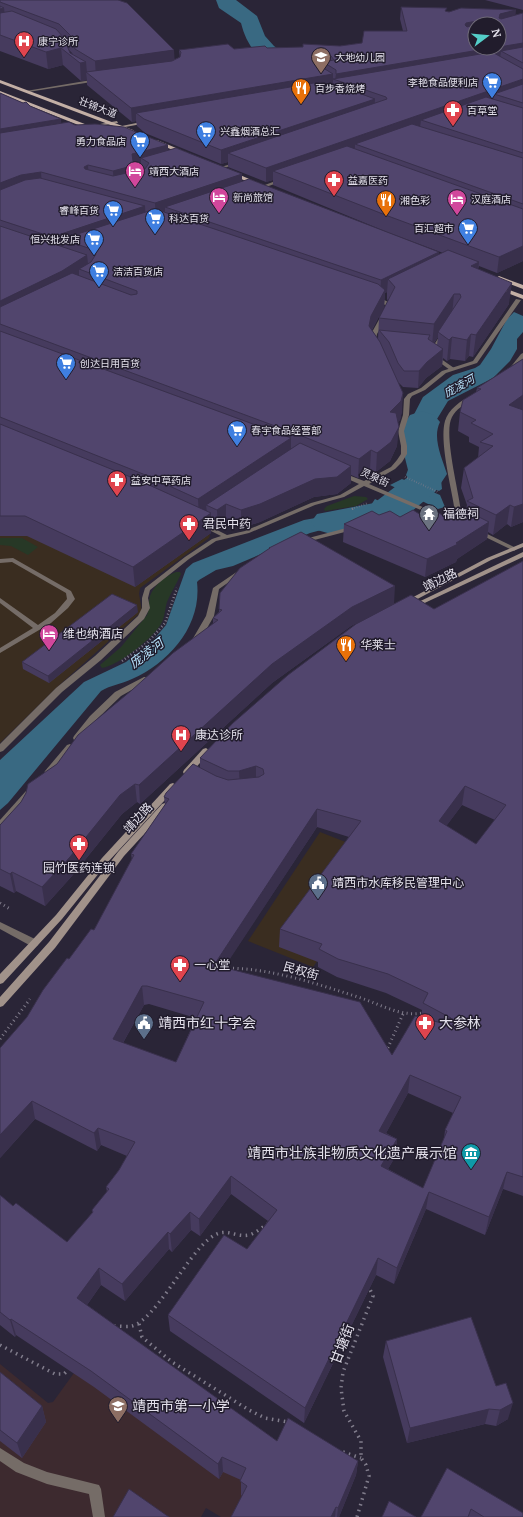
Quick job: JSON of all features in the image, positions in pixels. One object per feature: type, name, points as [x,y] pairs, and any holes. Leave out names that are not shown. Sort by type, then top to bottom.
[{"type":"main road","name":"壮锦大道","points":[[0,81],[134,132]]},
{"type":"main road","name":"壮锦大道","points":[[0,92],[99,131]]},
{"type":"main road","points":[[81,128],[146,117]]},
{"type":"main road","points":[[111,133],[120,127],[154,120]]},
{"type":"main road","points":[[84,133],[99,131]]},
{"type":"main road","points":[[148,138],[191,156]]},
{"type":"main road","points":[[212,165],[277,191]]},
{"type":"main road","points":[[252,191],[264,196]]},
{"type":"main road","points":[[492,275],[523,287]]},
{"type":"main road","points":[[493,285],[514,293],[520,298]]},
{"type":"main road","name":"靖边路","points":[[398,607],[489,559],[523,545]]},
{"type":"main road","name":"靖边路","points":[[406,610],[523,554]]},
{"type":"main road","name":"靖边路","points":[[0,980],[59,917],[105,860],[212,751]]},
{"type":"main road","name":"靖边路","points":[[0,1003],[52,945],[121,854],[182,782]]},
{"type":"street","points":[[85,75],[96,80]]},
{"type":"street","points":[[28,91],[104,80]]},
{"type":"street","points":[[0,97],[9,95]]},
{"type":"street","points":[[220,168],[245,161]]},
{"type":"street","points":[[252,191],[290,177]]},
{"type":"street","points":[[367,294],[382,298],[389,307],[373,344],[381,342]]},
{"type":"street","points":[[0,748],[59,690],[98,658],[142,617],[146,608],[145,598],[147,589],[205,545],[225,536],[247,532],[313,504],[371,486],[400,461],[404,454],[401,431],[406,416],[405,397],[423,389],[444,372],[469,364],[478,359],[520,298]]},
{"type":"street","points":[[446,330],[433,349],[432,356],[452,369]]},
{"type":"street","points":[[425,348],[433,349]]},
{"type":"street","points":[[507,374],[523,355]]},
{"type":"street","name":"灵泉街","points":[[333,470],[445,520],[458,512],[450,462],[447,429],[448,421],[452,412],[460,405],[480,393]]},
{"type":"street","points":[[206,518],[200,523],[225,536]]},
{"type":"street","points":[[294,545],[310,539],[364,526]]},
{"type":"street","points":[[474,529],[514,549]]},
{"type":"street","points":[[0,561],[13,560],[69,592],[71,599],[67,606],[37,627],[2,648]]},
{"type":"street","points":[[190,646],[199,637],[210,616],[216,588],[234,575],[251,566]]},
{"type":"street","points":[[0,600],[37,627]]},
{"type":"street","points":[[42,779],[93,718],[109,702],[118,694],[140,684],[152,675]]},
{"type":"street","points":[[0,825],[34,788]]},
{"type":"street","points":[[0,925],[34,943]]},
{"type":"street","points":[[0,1454],[20,1468],[47,1478],[95,1489],[99,1517]]},
{"type":"path","points":[[406,478],[435,492]]},
{"type":"path","points":[[349,510],[358,508],[368,503],[370,500],[369,490],[371,486]]},
{"type":"path","points":[[116,665],[147,643],[165,623],[170,605],[179,583]]},
{"type":"path","points":[[0,903],[11,910]]},
{"type":"path","name":"民权街","points":[[221,968],[241,968],[280,974],[386,1007],[403,1014],[410,1015],[428,1012]]},
{"type":"path","points":[[385,1054],[403,1014]]},
{"type":"path","points":[[106,1326],[112,1325],[124,1327],[139,1324],[149,1314],[175,1279],[211,1236],[228,1230],[246,1235],[253,1234],[260,1227],[275,1222]]},
{"type":"path","name":"甘塘街","points":[[356,1517],[360,1511],[369,1476],[366,1465],[361,1458],[361,1441],[344,1411],[341,1388],[343,1372],[373,1296],[369,1286],[364,1283]]},
{"type":"path","points":[[139,1324],[142,1337],[152,1346],[172,1362],[232,1401],[265,1418],[294,1424]]},
{"type":"path","points":[[0,1345],[55,1374],[64,1374],[74,1364]]},
{"type":"path","points":[[338,1450],[361,1458]]},
{"type":"shaded area","name":"维也纳酒店","points":[[0,498],[208,532],[210,535],[209,538],[140,588],[139,594],[142,611],[56,688],[0,743]]},
{"type":"shaded area","name":"靖西市水库移民管理中心","points":[[320,832],[389,859],[313,967],[248,941]]},
{"type":"shaded area","name":"靖西市第一小学","points":[[100,1337],[268,1455],[232,1517],[221,1517],[206,1508],[201,1517],[0,1517],[0,1364],[48,1403],[53,1402]]},
{"type":"green space","points":[[354,496],[366,497],[368,499],[356,506],[325,511],[324,509],[327,506]]},
{"type":"green space","points":[[0,538],[22,538],[38,547],[28,555],[11,546],[0,545]]},
{"type":"green space","points":[[176,572],[180,572],[181,574],[167,602],[163,620],[158,628],[144,643],[126,657],[102,668],[100,665],[121,647],[147,615],[150,596],[154,588],[164,578]]},
{"type":"water","points":[[514,312],[523,316],[523,332],[517,339],[517,349],[510,361],[493,378],[448,401],[433,427],[433,449],[440,470],[442,489],[439,491],[408,478],[406,475],[411,462],[409,424],[423,397],[453,375],[480,365],[491,349],[507,319]]},
{"type":"water","points":[[402,479],[440,495],[445,507],[438,509],[390,485]]},
{"type":"water","points":[[375,499],[405,514],[403,516],[340,525],[310,533],[233,566],[216,570],[199,580],[197,582],[197,598],[194,613],[189,627],[171,652],[146,672],[101,691],[8,803],[0,810],[0,760],[84,682],[126,662],[155,638],[166,625],[186,569],[193,563],[304,520],[356,511],[371,505]]},
{"type":"building","points":[[0,0],[118,0],[127,3],[174,50],[95,61],[75,49],[71,36],[59,24],[0,2]]},
{"type":"building","points":[[401,7],[447,8],[445,11],[449,12],[461,8],[516,10],[500,14],[500,16],[467,16],[467,23],[465,25],[467,27],[467,52],[336,74],[336,70],[323,62],[334,60],[331,56],[312,61],[333,74],[131,108],[86,72],[172,61],[180,57],[181,52],[179,50],[228,44],[234,49],[265,46],[267,48],[303,47],[303,44],[340,46],[362,43],[364,31],[407,31]]},
{"type":"building","points":[[12,11],[56,29],[64,38],[70,53],[86,62],[80,63],[61,48],[46,52],[0,35],[0,13]]},
{"type":"building","points":[[523,13],[523,43],[507,46],[507,17]]},
{"type":"building","points":[[523,47],[523,63],[507,54],[507,50]]},
{"type":"building","points":[[468,56],[499,56],[523,69],[523,79],[266,168],[228,153],[387,99],[386,97],[333,79]]},
{"type":"building","points":[[320,82],[337,85],[375,99],[221,150],[144,119],[136,113]]},
{"type":"building","points":[[523,84],[523,103],[494,94]]},
{"type":"building","points":[[0,93],[23,103],[26,102],[30,106],[61,119],[0,129]]},
{"type":"building","points":[[486,97],[523,108],[523,153],[421,120]]},
{"type":"building","points":[[69,122],[75,125],[95,124],[124,127],[168,145],[132,154],[133,161],[139,164],[113,171],[88,165],[84,167],[85,169],[113,176],[145,169],[149,163],[141,158],[176,148],[242,174],[155,203],[41,172],[21,175],[0,183],[0,133]]},
{"type":"building","points":[[412,124],[523,158],[523,204],[355,144]]},
{"type":"building","points":[[347,146],[523,209],[523,246],[499,257],[273,171]]},
{"type":"building","points":[[40,178],[145,206],[52,237],[0,220],[0,190],[25,180]]},
{"type":"building","points":[[249,179],[439,252],[381,280],[165,207]]},
{"type":"building","points":[[155,209],[378,284],[385,290],[371,316],[369,326],[380,342],[403,393],[401,401],[390,412],[396,413],[399,427],[391,442],[377,453],[371,450],[359,459],[302,436],[0,324],[0,307],[72,273],[131,295],[137,294],[137,291],[79,269],[91,262],[96,254],[91,249],[62,239]]},
{"type":"building","points":[[0,226],[87,255],[62,271],[0,301]]},
{"type":"building","points":[[448,250],[479,262],[471,266],[512,283],[476,335],[471,334],[467,340],[452,337],[449,340],[438,332],[461,297],[460,294],[454,294],[434,324],[379,318],[395,287],[388,279]]},
{"type":"building","points":[[379,330],[430,335],[428,339],[443,349],[427,362],[419,371],[404,371],[398,363],[389,342]]},
{"type":"building","points":[[0,331],[291,438],[198,499],[143,474],[0,417]]},
{"type":"building","points":[[523,359],[523,395],[509,405],[523,410],[523,504],[514,507],[510,505],[496,515],[467,501],[473,498],[464,468],[493,446],[480,442],[493,434],[471,423],[476,420],[460,412],[463,400],[481,389],[477,388]]},
{"type":"building","points":[[0,424],[138,480],[211,513],[133,567],[25,516],[0,516]]},
{"type":"building","points":[[300,443],[351,466],[337,477],[315,479],[260,504],[241,510],[226,504],[217,510],[206,505]]},
{"type":"building","points":[[459,507],[489,522],[456,543],[458,544],[427,559],[344,524],[372,511],[379,515],[390,511],[400,517],[413,510],[421,515],[433,509],[442,515]]},
{"type":"building","points":[[301,532],[395,586],[352,607],[272,664],[139,785],[135,784],[120,795],[70,857],[42,887],[12,872],[10,874],[0,869],[0,825],[21,802],[26,793],[28,784],[57,764],[78,735],[132,690],[173,653],[218,620],[213,618],[222,610],[219,609],[220,593],[240,568],[269,548]]},
{"type":"building","points":[[523,561],[523,1177],[507,1172],[489,1217],[429,1192],[397,1268],[378,1258],[305,1408],[168,1315],[224,1235],[247,1249],[277,1210],[231,1176],[199,1219],[190,1212],[170,1234],[168,1232],[122,1284],[99,1268],[77,1298],[277,1441],[288,1418],[358,1461],[338,1508],[336,1507],[331,1517],[231,1517],[247,1486],[240,1481],[246,1468],[222,1457],[218,1464],[91,1371],[11,1319],[10,1320],[0,1312],[0,1195],[13,1206],[16,1203],[67,1242],[93,1212],[92,1210],[109,1189],[106,1187],[119,1170],[135,1142],[98,1128],[94,1133],[32,1101],[0,1135],[0,1048],[27,1017],[43,990],[67,958],[69,959],[91,929],[94,930],[134,855],[131,854],[169,799],[164,797],[166,793],[193,764],[216,776],[228,780],[259,777],[264,774],[263,769],[256,766],[239,771],[228,771],[200,758],[233,723],[288,675],[356,624],[411,595],[434,609]],"holes":[[[465,786],[506,805],[476,844],[439,821]],[[317,809],[361,821],[280,929],[322,944],[319,949],[338,959],[388,974],[428,993],[423,1003],[451,1018],[449,1025],[415,1016],[392,1055],[360,1002],[214,965]],[[142,986],[147,986],[204,1002],[176,1062],[113,1039]],[[410,1075],[461,1097],[445,1130],[447,1131],[423,1188],[381,1166],[397,1139],[379,1131]]]},
{"type":"building","points":[[112,594],[137,605],[48,676],[22,662]]},
{"type":"building","points":[[471,1317],[496,1386],[506,1383],[513,1403],[500,1410],[489,1409],[410,1428],[386,1341]]},
{"type":"building","points":[[0,1372],[42,1406],[17,1443],[0,1430]]},
{"type":"building","points":[[447,1468],[523,1513],[523,1517],[484,1517],[471,1509],[468,1517],[421,1517]]},
{"type":"building","points":[[129,1489],[169,1517],[113,1517]]},
{"type":"building","points":[[389,1501],[416,1517],[382,1517]]},
{"type":"waterway","name":"庞凌河","points":[[226,0],[226,4],[250,20],[255,37],[266,51],[274,57],[283,71],[297,80],[312,85]]},
{"type":"waterway","name":"庞凌河","points":[[331,522],[386,513],[422,484],[428,474],[420,446],[418,430],[422,422]]},
{"type":"place","name":"康宁诊所","points":[[24,58]]},
{"type":"place","name":"大地幼儿园","points":[[321,74]]},
{"type":"place","name":"李艳食品便利店","points":[[492,99]]},
{"type":"place","name":"百步香烧烤","points":[[301,105]]},
{"type":"place","name":"百草堂","points":[[453,127]]},
{"type":"place","name":"兴鑫烟酒总汇","points":[[206,148]]},
{"type":"place","name":"勇力食品店","points":[[140,158]]},
{"type":"place","name":"靖西大酒店","points":[[135,188]]},
{"type":"place","name":"益嘉医药","points":[[334,197]]},
{"type":"place","name":"新尚旅馆","points":[[219,214]]},
{"type":"place","name":"汉庭酒店","points":[[457,216]]},
{"type":"place","name":"湘色彩","points":[[386,217]]},
{"type":"place","name":"睿峰百货","points":[[113,227]]},
{"type":"place","name":"科达百货","points":[[155,235]]},
{"type":"place","name":"百汇超市","points":[[468,245]]},
{"type":"place","name":"恒兴批发店","points":[[94,256]]},
{"type":"place","name":"洁洁百货店","points":[[99,288]]},
{"type":"place","name":"创达日用百货","points":[[66,380]]},
{"type":"place","name":"春宇食品经营部","points":[[237,447]]},
{"type":"place","name":"益安中草药店","points":[[117,497]]},
{"type":"place","name":"福德祠","points":[[429,531]]},
{"type":"place","name":"君民中药","points":[[189,541]]},
{"type":"place","name":"维也纳酒店","points":[[49,651]]},
{"type":"place","name":"华莱士","points":[[346,662]]},
{"type":"place","name":"康达诊所","points":[[181,752]]},
{"type":"place","name":"园竹医药连锁","points":[[79,861]]},
{"type":"place","name":"靖西市水库移民管理中心","points":[[318,900]]},
{"type":"place","name":"一心堂","points":[[180,982]]},
{"type":"place","name":"靖西市红十字会","points":[[144,1040]]},
{"type":"place","name":"大参林","points":[[425,1040]]},
{"type":"place","name":"靖西市壮族非物质文化遗产展示馆","points":[[471,1170]]},
{"type":"place","name":"靖西市第一小学","points":[[118,1423]]}]
